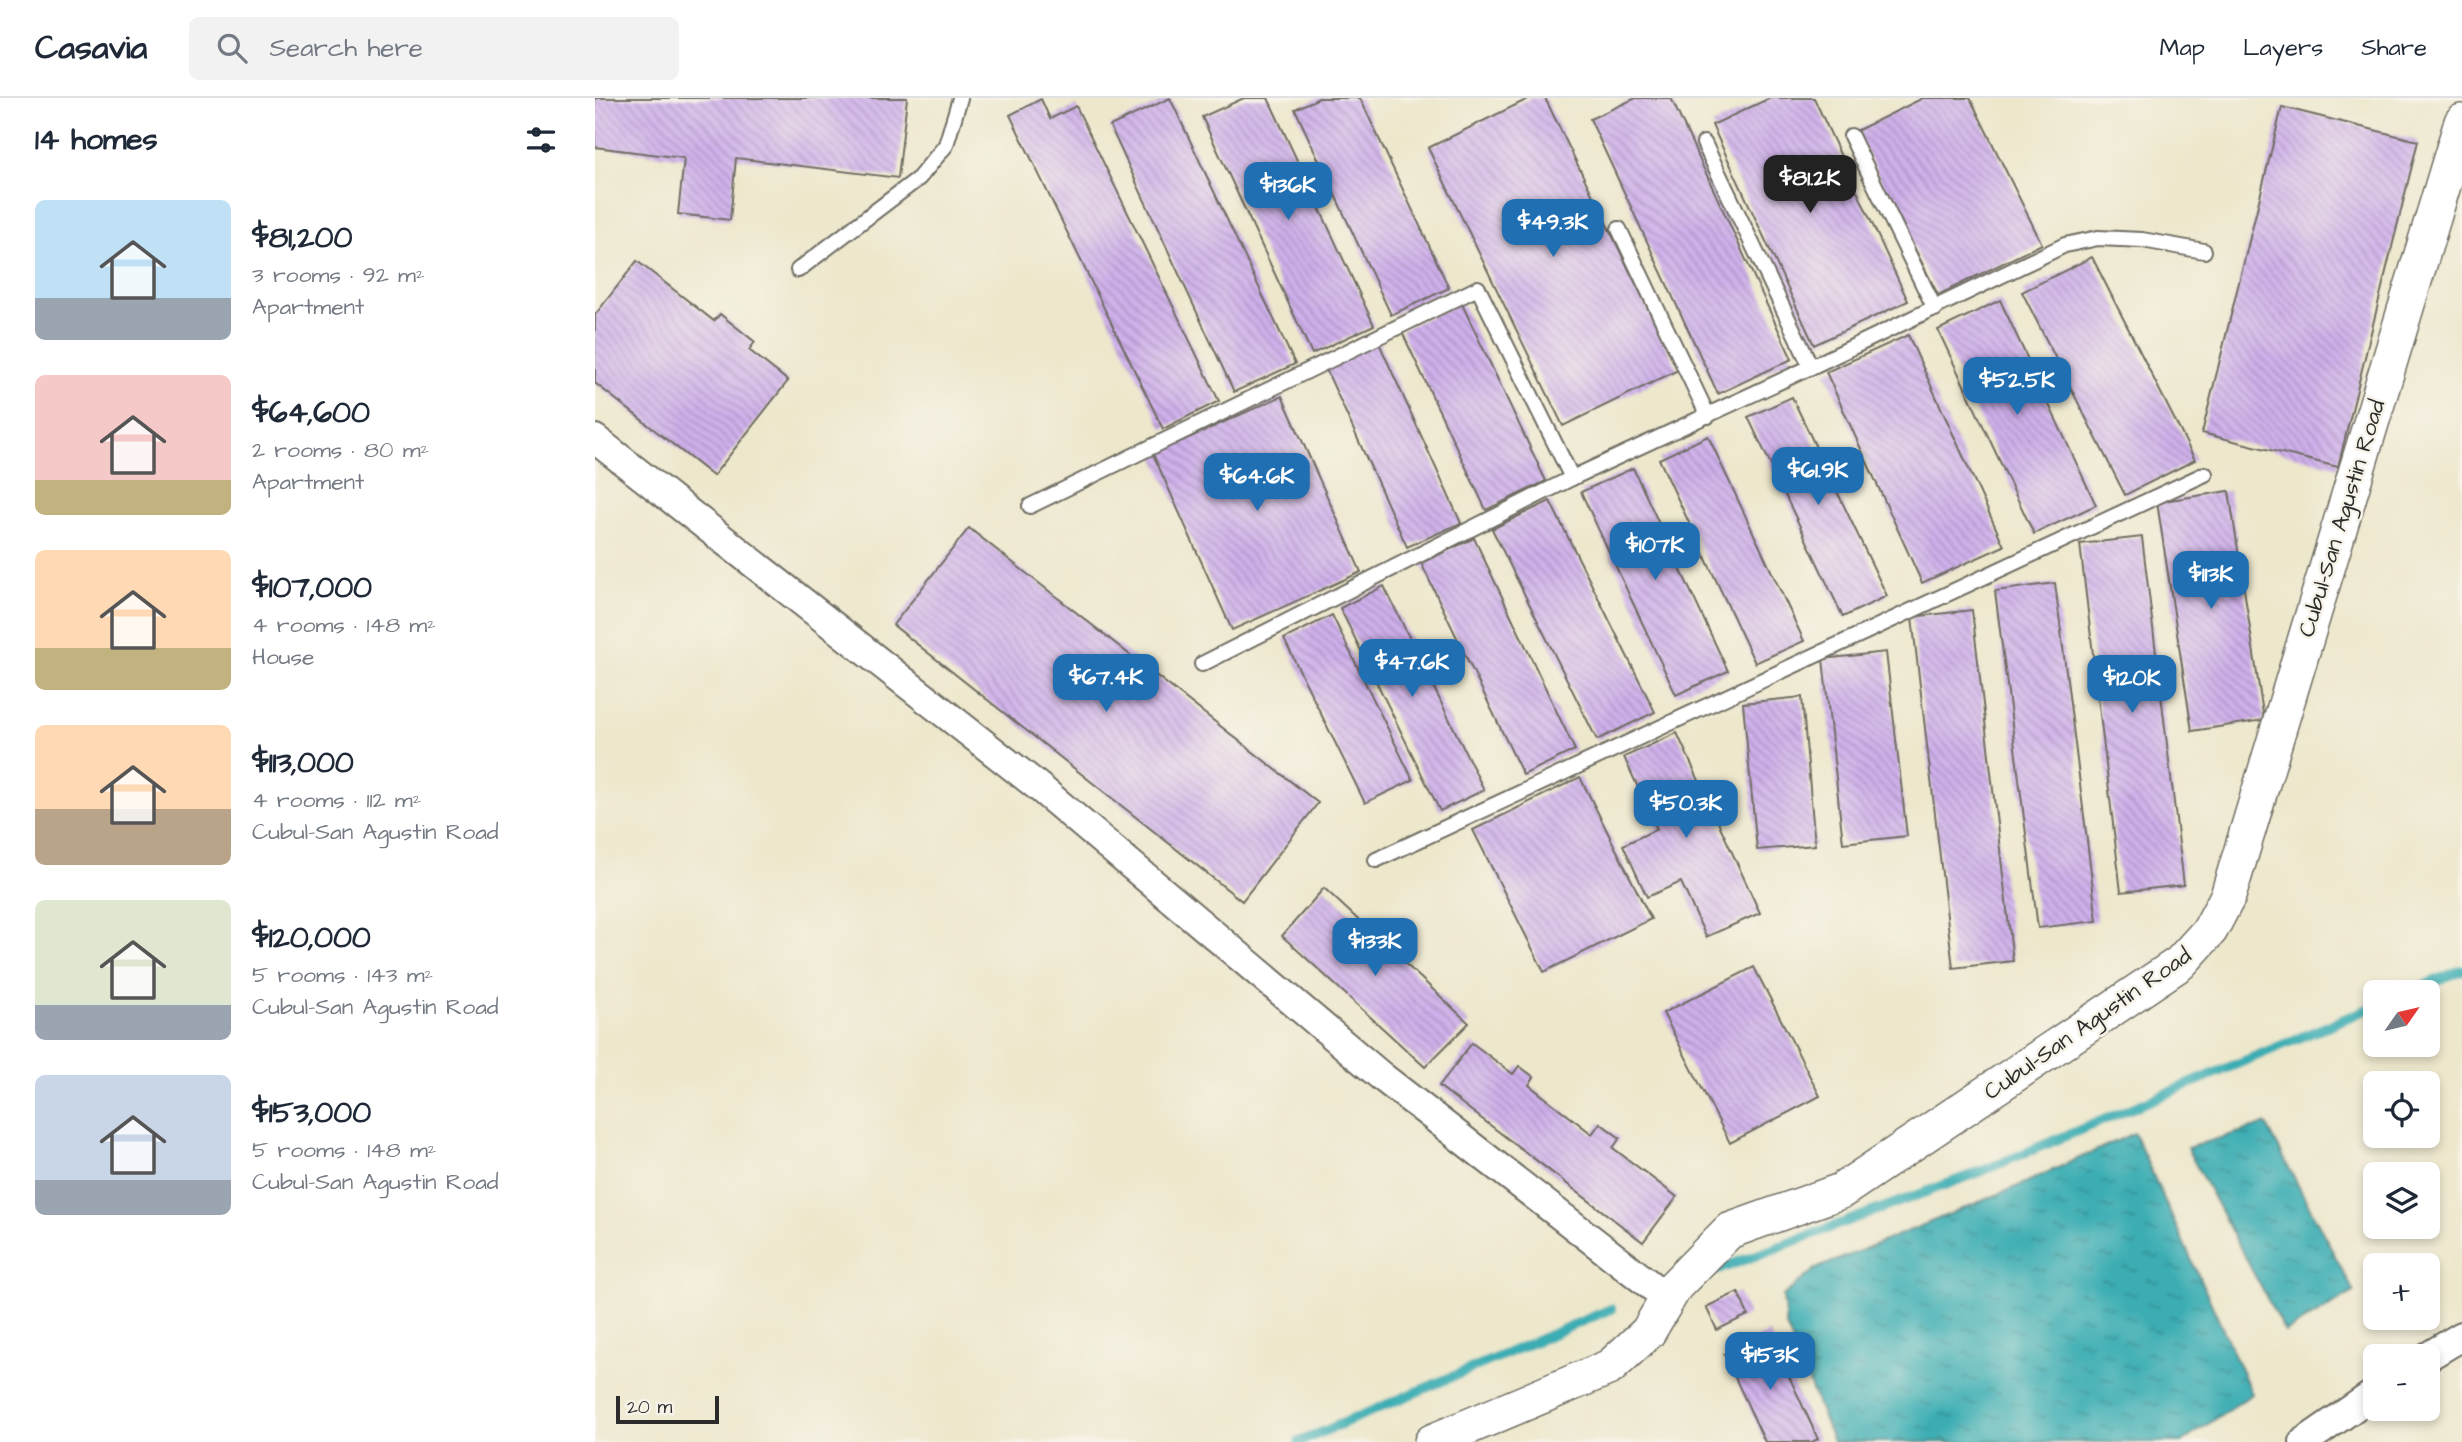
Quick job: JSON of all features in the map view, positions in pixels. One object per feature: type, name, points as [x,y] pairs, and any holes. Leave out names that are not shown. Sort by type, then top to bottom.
[{"type":"street","name":"Cubul-San Agustin Road","points":[[1431,1442],[1610,1367],[1648,1332],[1675,1286],[1729,1231],[1841,1191],[2180,963],[2210,930],[2228,896],[2462,122]]},
{"type":"street","points":[[595,439],[1040,788],[1381,1076],[1668,1298]]},
{"type":"street","points":[[2440,1349],[2462,1336]]},
{"type":"street","points":[[2304,1442],[2363,1401]]},
{"type":"lane","points":[[798,270],[919,178],[946,145],[960,98]]},
{"type":"lane","points":[[1851,136],[1935,309]]},
{"type":"lane","points":[[1704,144],[1811,367]]},
{"type":"lane","points":[[1619,229],[1708,416]]},
{"type":"lane","points":[[1202,664],[1572,478],[1935,309],[2065,245],[2098,238],[2142,240],[2204,251]]},
{"type":"lane","points":[[1030,506],[1478,288],[1572,478]]},
{"type":"lane","points":[[1376,860],[2205,474]]},
{"type":"water","points":[[2266,1124],[2354,1292],[2285,1332],[2187,1148]]},
{"type":"water","points":[[2134,1133],[2252,1394],[2182,1442],[1833,1442],[1786,1326],[1783,1296],[1815,1269],[2016,1187]]},
{"type":"building","points":[[595,98],[907,98],[898,178],[736,158],[730,220],[678,214],[684,158],[595,147]]},
{"type":"building","points":[[1170,98],[1295,364],[1234,392],[1110,126]]},
{"type":"building","points":[[1244,98],[1268,98],[1374,325],[1312,354],[1202,117]]},
{"type":"building","points":[[1319,98],[1360,98],[1449,288],[1391,315],[1295,109]]},
{"type":"building","points":[[1530,98],[1545,98],[1678,370],[1563,426],[1428,148]]},
{"type":"building","points":[[1636,98],[1671,98],[1792,359],[1718,394],[1590,119]]},
{"type":"building","points":[[1770,98],[1814,98],[1908,301],[1814,345],[1712,125]]},
{"type":"building","points":[[1923,98],[1970,98],[2042,244],[1938,295],[1856,131]]},
{"type":"building","points":[[1041,99],[1050,119],[1076,106],[1219,401],[1163,429],[1010,115]]},
{"type":"building","points":[[2282,107],[2418,141],[2338,467],[2202,433]]},
{"type":"building","points":[[2092,257],[2195,460],[2125,495],[2022,292]]},
{"type":"building","points":[[637,261],[714,321],[720,314],[755,342],[749,350],[788,381],[713,476],[595,383],[595,315]]},
{"type":"building","points":[[2000,300],[2096,505],[2034,534],[1938,330]]},
{"type":"building","points":[[1461,302],[1546,481],[1486,510],[1401,330]]},
{"type":"building","points":[[1908,335],[2004,546],[1922,583],[1826,372]]},
{"type":"building","points":[[1378,341],[1461,523],[1407,547],[1324,365]]},
{"type":"building","points":[[1282,396],[1361,572],[1232,630],[1153,454]]},
{"type":"building","points":[[1792,397],[1887,596],[1843,617],[1748,417]]},
{"type":"building","points":[[1708,436],[1804,641],[1755,663],[1659,459]]},
{"type":"building","points":[[1633,468],[1728,671],[1676,695],[1581,492]]},
{"type":"building","points":[[2229,491],[2264,720],[2192,731],[2157,502]]},
{"type":"building","points":[[1550,501],[1655,712],[1597,740],[1492,529]]},
{"type":"building","points":[[969,528],[1318,803],[1242,901],[893,625]]},
{"type":"building","points":[[2142,537],[2184,885],[2121,892],[2080,544]]},
{"type":"building","points":[[1474,538],[1575,750],[1523,775],[1421,563]]},
{"type":"building","points":[[2055,583],[2097,921],[2038,928],[1995,591]]},
{"type":"building","points":[[1384,586],[1484,790],[1440,811],[1340,608]]},
{"type":"building","points":[[1972,610],[2013,961],[1953,968],[1912,617]]},
{"type":"building","points":[[1332,615],[1413,780],[1365,803],[1284,639]]},
{"type":"building","points":[[1886,652],[1907,836],[1843,843],[1823,659]]},
{"type":"building","points":[[1802,697],[1815,845],[1757,850],[1743,703]]},
{"type":"building","points":[[1677,733],[1760,913],[1706,937],[1681,882],[1647,897],[1623,845],[1657,829],[1624,757]]},
{"type":"building","points":[[1580,777],[1651,919],[1544,972],[1473,830]]},
{"type":"building","points":[[1324,888],[1469,1023],[1425,1067],[1282,936]]},
{"type":"building","points":[[1754,967],[1820,1096],[1730,1143],[1663,1013]]},
{"type":"building","points":[[1472,1043],[1513,1074],[1519,1066],[1534,1077],[1529,1085],[1592,1134],[1600,1123],[1620,1138],[1613,1148],[1677,1197],[1643,1242],[1439,1086]]},
{"type":"building","points":[[1738,1292],[1748,1315],[1717,1330],[1706,1307]]},
{"type":"building","points":[[1769,1333],[1818,1439],[1812,1442],[1765,1442],[1724,1354]]},
{"type":"waterway","points":[[2437,980],[2462,970]]},
{"type":"waterway","points":[[1706,1274],[1982,1171],[2363,1011]]},
{"type":"waterway","points":[[1299,1442],[1611,1309]]}]
